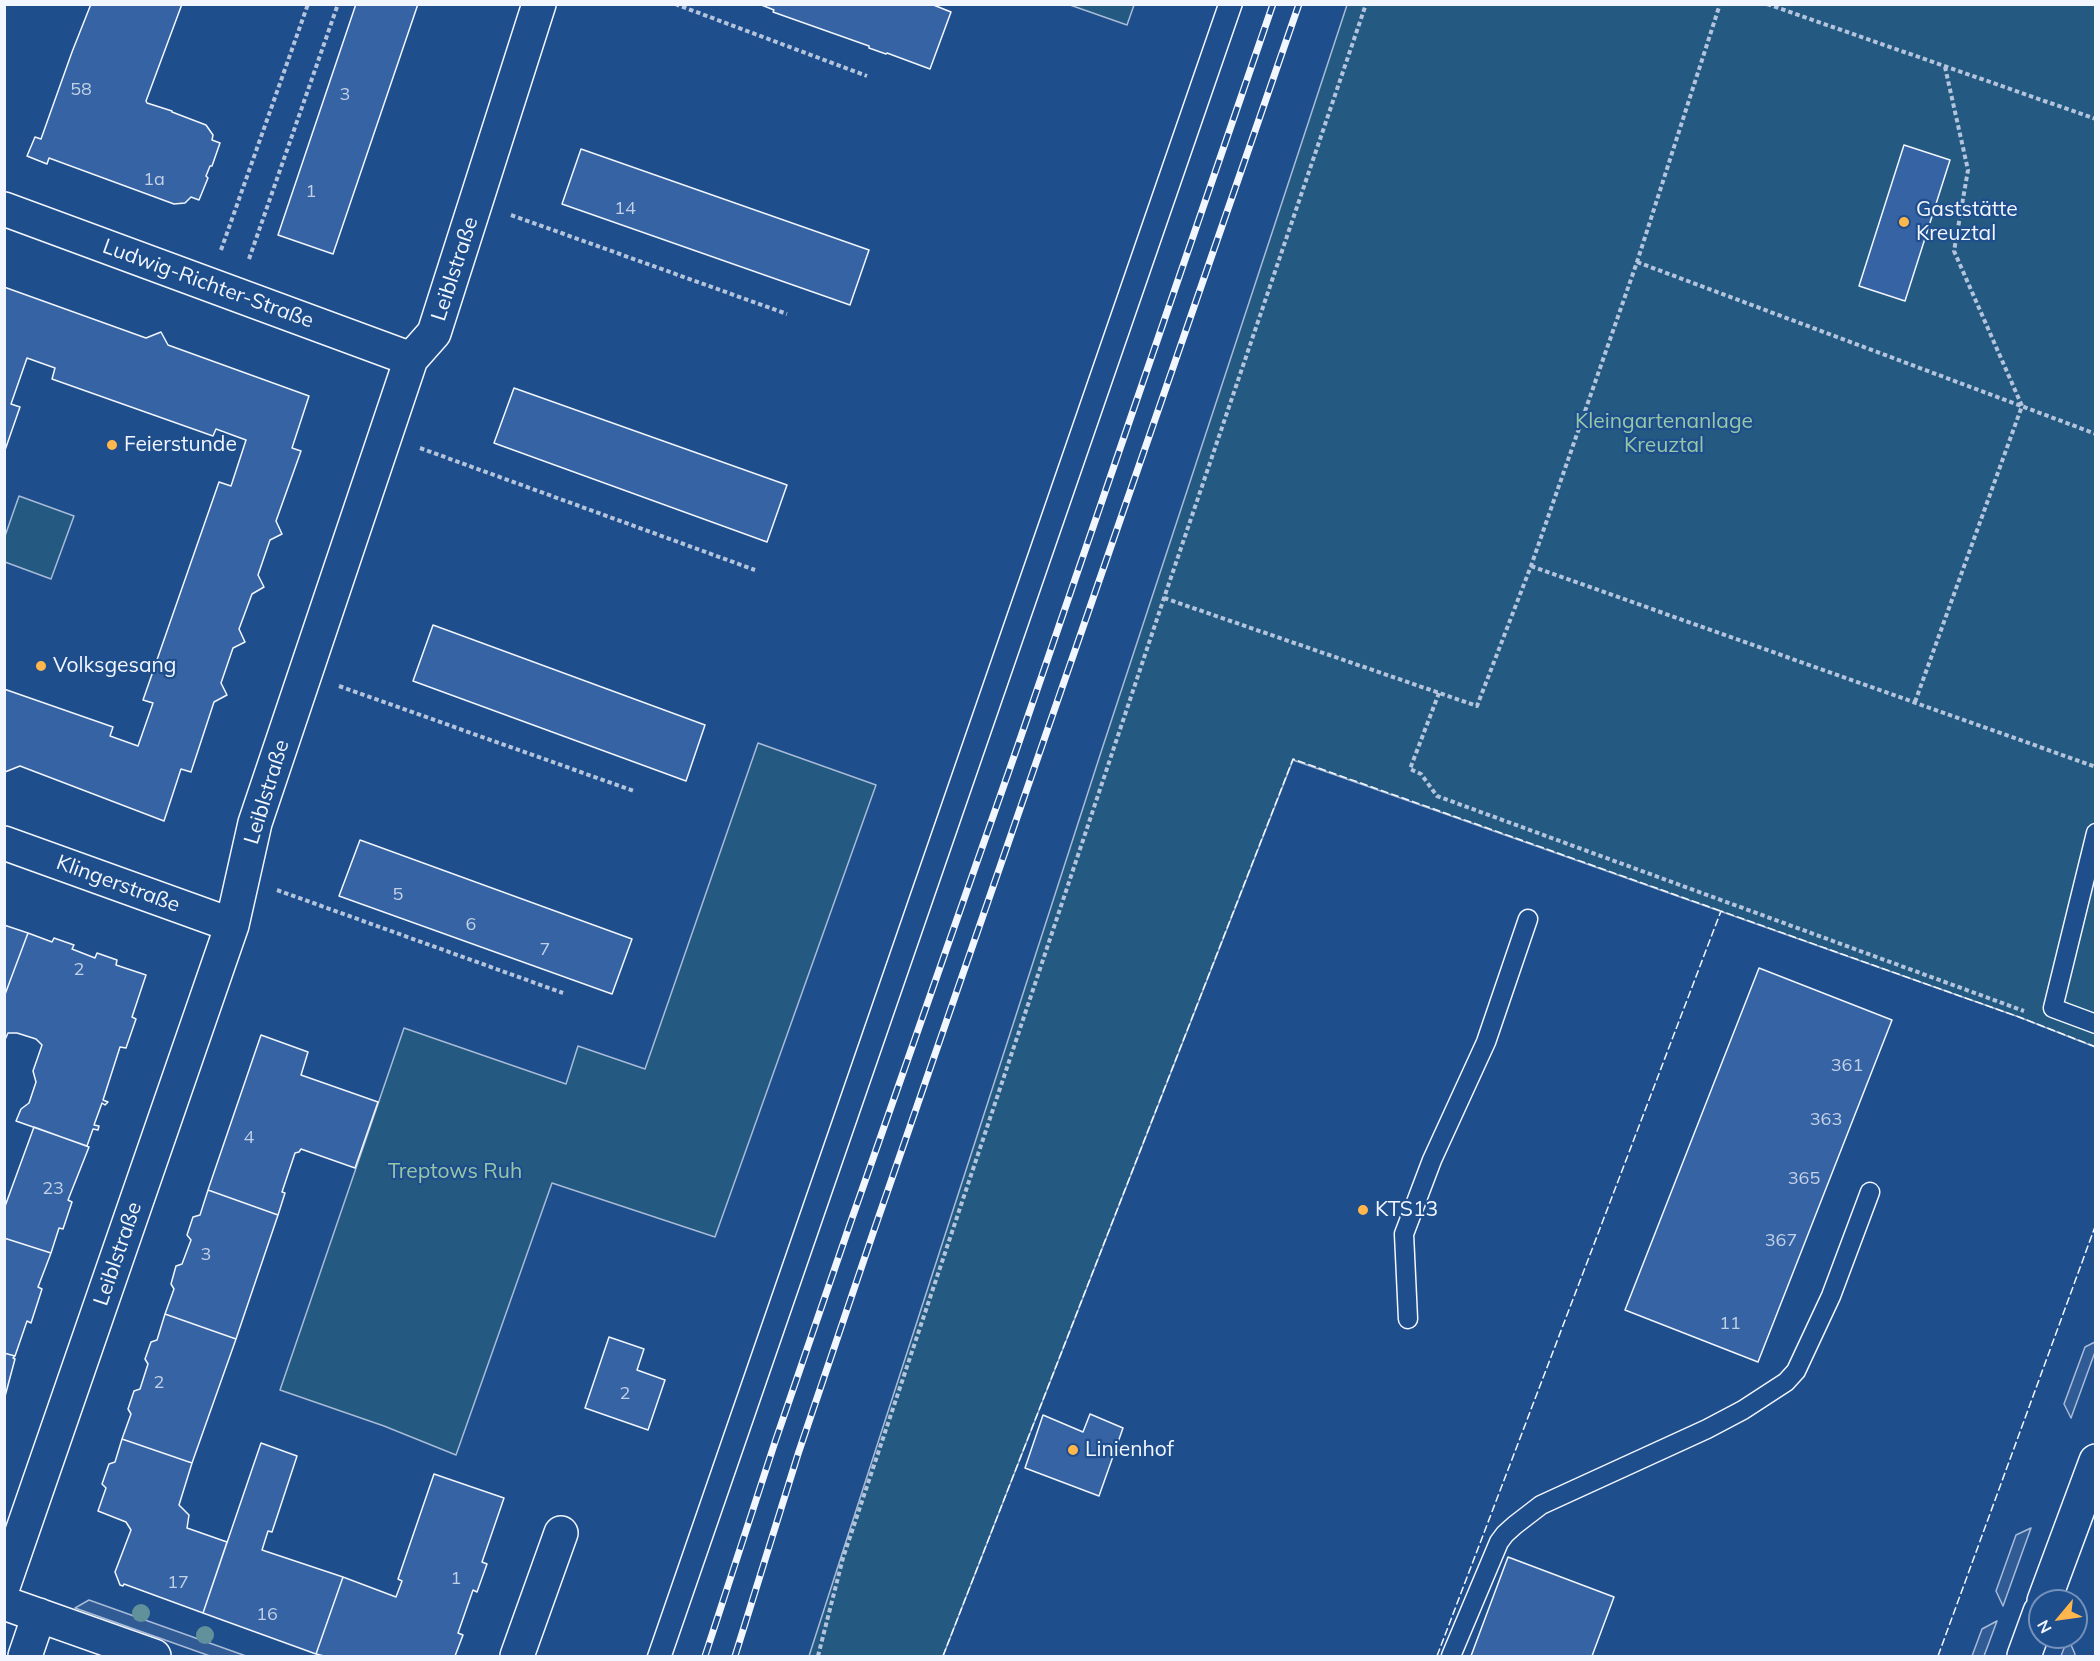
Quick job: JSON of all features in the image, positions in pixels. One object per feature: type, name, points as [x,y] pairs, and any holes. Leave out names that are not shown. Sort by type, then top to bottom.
[{"type":"street","name":"Leiblstraße","points":[[4,1584],[232,926],[255,823],[411,359],[434,333],[539,4]]},
{"type":"street","name":"Ludwig-Richter-Straße","points":[[4,209],[411,359]]},
{"type":"street","name":"Klingerstraße","points":[[4,843],[232,926]]},
{"type":"street","points":[[2048,1589],[2096,1461]]},
{"type":"street","points":[[517,1656],[561,1533]]},
{"type":"street","points":[[4,1603],[154,1656]]},
{"type":"street","points":[[25,1656],[39,1616]]},
{"type":"lane","points":[[2096,834],[2054,1008],[2096,1024]]},
{"type":"lane","points":[[1408,1319],[1404,1234],[1432,1160],[1485,1042],[1528,919]]},
{"type":"lane","points":[[1451,1656],[1499,1542],[1515,1525],[1541,1505],[1707,1429],[1743,1410],[1786,1382],[1796,1371],[1827,1305],[1870,1192]]},
{"type":"path","points":[[223,289],[308,4]]},
{"type":"path","points":[[223,289],[338,4]]},
{"type":"path","points":[[675,4],[867,76]]},
{"type":"path","points":[[818,1656],[843,1558],[1164,598],[1366,4]]},
{"type":"path","points":[[1164,598],[1477,706],[1532,566],[1637,262],[1720,4]]},
{"type":"path","points":[[1767,4],[2096,119]]},
{"type":"path","points":[[1915,702],[2022,406],[1954,251],[1968,170],[1945,67]]},
{"type":"path","points":[[476,202],[787,314]]},
{"type":"path","points":[[1637,262],[2096,434]]},
{"type":"path","points":[[386,435],[755,570]]},
{"type":"path","points":[[1532,566],[2096,766]]},
{"type":"path","points":[[305,673],[634,791]]},
{"type":"path","points":[[1439,693],[1410,769],[1421,774],[1437,796],[2032,1014],[2054,1008]]},
{"type":"path","points":[[242,877],[563,993]]},
{"type":"green space","points":[[1134,4],[1127,25],[1070,5]]},
{"type":"green space","name":"Kleingartenanlage Kreuztal","points":[[1347,5],[2095,5],[2095,1047],[2019,1017],[1293,760],[943,1656],[809,1656],[1102,749]]},
{"type":"green space","points":[[19,496],[74,516],[51,579],[5,562],[5,536]]},
{"type":"green space","name":"Treptows Ruh","points":[[758,743],[876,785],[715,1237],[552,1183],[456,1455],[384,1426],[280,1390],[404,1028],[566,1084],[578,1046],[645,1069]]},
{"type":"shaded area","points":[[2095,1342],[2095,1352],[2071,1418],[2064,1404],[2085,1347]]},
{"type":"shaded area","points":[[2031,1528],[2003,1606],[1996,1591],[2016,1535]]},
{"type":"shaded area","points":[[89,1600],[246,1656],[210,1656],[75,1608]]},
{"type":"shaded area","points":[[1997,1621],[1984,1656],[1972,1656],[1982,1629]]},
{"type":"shaded area","points":[[2064,1649],[2073,1649],[2075,1654],[2074,1656],[2061,1656]]},
{"type":"building","points":[[91,4],[182,4],[146,101],[206,125],[213,135],[212,140],[220,143],[199,200],[191,197],[185,203],[174,204],[49,158],[47,164],[27,156],[35,137],[41,139]]},
{"type":"building","points":[[356,4],[418,4],[333,254],[278,235]]},
{"type":"building","points":[[759,4],[931,4],[951,12],[930,69],[773,12],[774,10]]},
{"type":"building","points":[[1904,145],[1950,160],[1905,301],[1859,286]]},
{"type":"building","points":[[581,149],[869,250],[850,305],[562,204]]},
{"type":"building","points":[[4,287],[146,338],[161,332],[168,345],[309,396],[292,448],[301,451],[276,521],[282,534],[270,540],[258,575],[264,587],[252,594],[239,629],[245,642],[233,648],[221,683],[227,695],[214,702],[191,772],[181,769],[164,821],[20,766],[5,772],[4,689],[113,727],[110,736],[138,746],[153,703],[143,700],[219,482],[231,486],[246,440],[216,429],[213,436],[52,379],[55,368],[27,358],[11,404],[20,407],[4,453]]},
{"type":"building","points":[[514,388],[787,485],[767,542],[494,443]]},
{"type":"building","points":[[433,625],[705,725],[686,781],[413,681]]},
{"type":"building","points":[[360,840],[632,939],[612,994],[339,896]]},
{"type":"building","points":[[4,925],[28,933],[4,997]]},
{"type":"building","points":[[28,933],[52,942],[54,938],[74,945],[72,949],[95,958],[97,953],[117,960],[116,965],[146,975],[132,1017],[136,1019],[126,1048],[120,1047],[103,1100],[108,1102],[105,1105],[102,1103],[94,1125],[99,1126],[98,1130],[93,1129],[87,1146],[16,1121],[21,1109],[29,1103],[36,1082],[33,1071],[42,1045],[36,1039],[17,1033],[8,1033],[4,1042],[4,997]]},
{"type":"building","points":[[1759,968],[1892,1020],[1758,1362],[1625,1310]]},
{"type":"building","points":[[261,1035],[308,1052],[301,1075],[378,1102],[355,1168],[301,1149],[295,1153],[282,1192],[285,1193],[278,1215],[208,1190]]},
{"type":"building","points":[[34,1127],[89,1147],[68,1200],[72,1202],[63,1229],[59,1228],[51,1253],[4,1238],[4,1209]]},
{"type":"building","points":[[208,1190],[278,1215],[236,1339],[165,1314],[174,1289],[171,1284],[176,1266],[182,1264],[191,1240],[187,1235],[193,1217],[200,1215]]},
{"type":"building","points":[[4,1238],[51,1253],[38,1287],[42,1289],[31,1323],[27,1321],[15,1356],[4,1353]]},
{"type":"building","points":[[165,1314],[236,1339],[192,1463],[122,1439],[131,1414],[128,1409],[134,1391],[140,1389],[148,1364],[145,1359],[151,1342],[157,1340]]},
{"type":"building","points":[[609,1337],[644,1349],[637,1370],[665,1380],[648,1430],[585,1408]]},
{"type":"building","points":[[4,1353],[15,1356],[13,1358],[15,1359],[4,1400]]},
{"type":"building","name":"Linienhof","points":[[1090,1414],[1123,1428],[1099,1496],[1025,1468],[1043,1415],[1083,1432]]},
{"type":"building","points":[[122,1439],[192,1463],[179,1505],[189,1515],[187,1528],[227,1542],[203,1613],[124,1584],[120,1585],[115,1572],[131,1530],[126,1522],[98,1511],[106,1488],[102,1484],[109,1464],[115,1462]]},
{"type":"building","points":[[261,1443],[297,1456],[272,1532],[268,1531],[262,1550],[343,1577],[316,1654],[203,1613]]},
{"type":"building","points":[[434,1474],[504,1498],[482,1562],[487,1564],[477,1592],[473,1590],[458,1633],[463,1635],[455,1656],[324,1656],[316,1654],[343,1577],[396,1597],[402,1581],[398,1579]]},
{"type":"building","points":[[1508,1557],[1614,1597],[1592,1656],[1471,1656]]},
{"type":"tram line","points":[[647,1656],[1218,4]]},
{"type":"tram line","points":[[672,1656],[1243,4]]},
{"type":"railway","points":[[705,1656],[775,1442],[1273,4]]},
{"type":"railway","points":[[735,1656],[799,1451],[873,1233],[1299,4]]},
{"type":"fence","points":[[943,1656],[1293,759],[1721,911]]},
{"type":"fence","points":[[1437,1656],[1721,911],[2019,1017],[2096,1047]]},
{"type":"fence","points":[[1938,1656],[2096,1224]]},
{"type":"place","name":"Gaststätte Kreuztal","points":[[1904,222]]},
{"type":"place","name":"Feierstunde","points":[[112,445]]},
{"type":"place","name":"Volksgesang","points":[[41,666]]},
{"type":"place","name":"KTS13","points":[[1363,1210]]},
{"type":"place","name":"Linienhof","points":[[1073,1450]]}]
